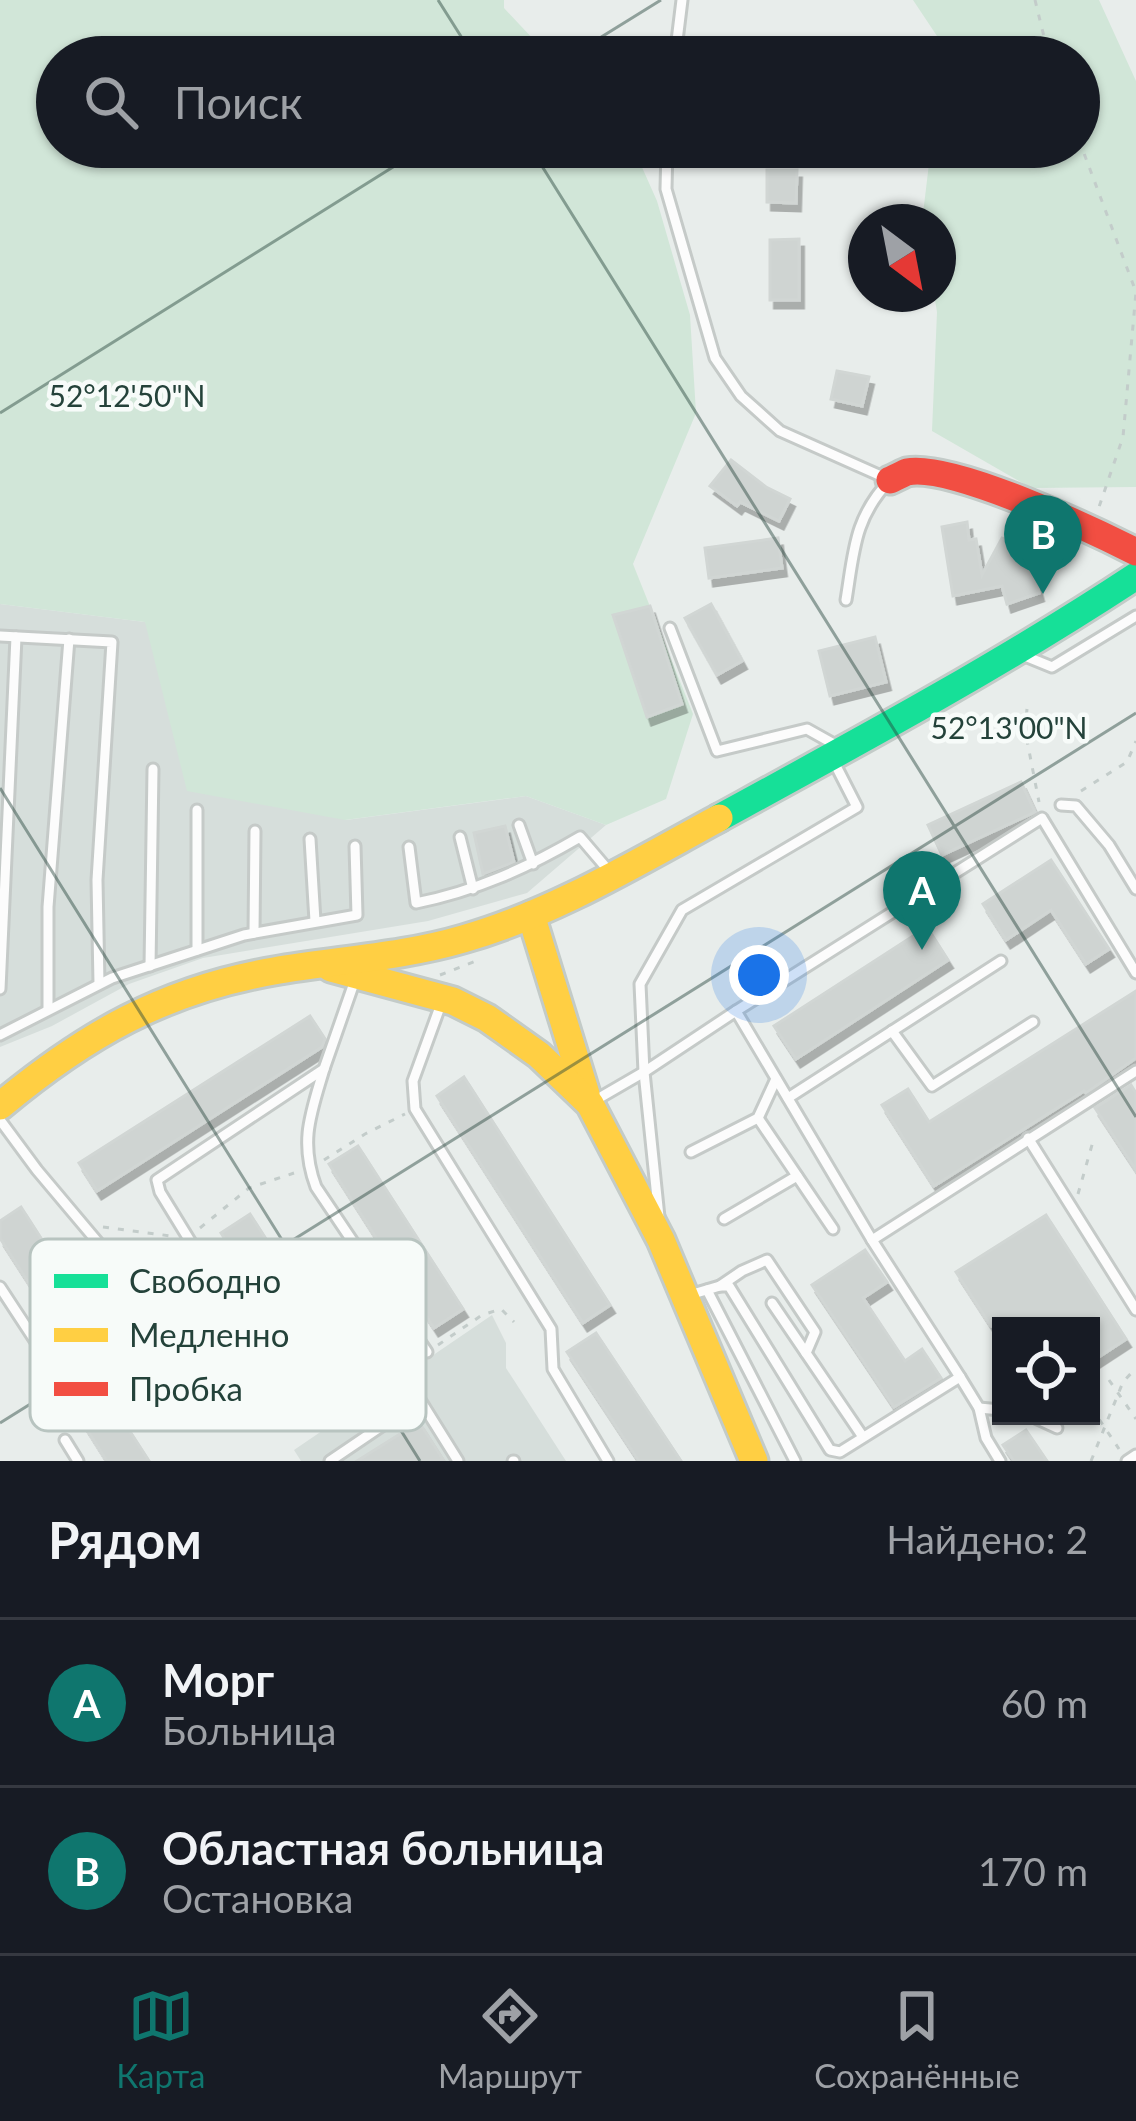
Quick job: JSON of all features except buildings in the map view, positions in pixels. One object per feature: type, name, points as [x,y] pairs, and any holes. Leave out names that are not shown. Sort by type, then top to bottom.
[{"type":"main road","points":[[890,481],[908,472],[943,474],[1092,528],[1136,552]]},
{"type":"main road","points":[[0,1106],[90,1036],[192,990],[248,976],[436,946],[530,915],[839,754],[1018,653],[1136,576]]},
{"type":"main road","points":[[530,915],[590,1104],[661,1240],[697,1293],[754,1461]]},
{"type":"main road","points":[[316,965],[443,998],[488,1018],[538,1055],[590,1104]]},
{"type":"lane","points":[[678,36],[682,0]]},
{"type":"lane","points":[[666,168],[666,189],[715,358],[741,396],[780,431],[890,481],[871,500],[857,534],[846,600]]},
{"type":"lane","points":[[1018,653],[1052,667],[1136,616]]},
{"type":"lane","points":[[661,1240],[640,984],[682,910],[856,807],[839,754],[807,729],[718,752],[670,628]]},
{"type":"lane","points":[[0,636],[112,642],[98,880],[99,984]]},
{"type":"lane","points":[[0,989],[16,637]]},
{"type":"lane","points":[[48,1009],[49,883],[69,639]]},
{"type":"lane","points":[[150,966],[153,770]]},
{"type":"lane","points":[[1061,805],[1076,806],[1109,845],[1136,889]]},
{"type":"lane","points":[[197,810],[197,950]]},
{"type":"lane","points":[[590,1104],[1042,818],[1136,974]]},
{"type":"lane","points":[[519,825],[532,864]]},
{"type":"lane","points":[[254,934],[255,831]]},
{"type":"lane","points":[[460,837],[473,889]]},
{"type":"lane","points":[[409,847],[416,902],[473,889],[580,837],[612,875]]},
{"type":"lane","points":[[310,838],[315,921]]},
{"type":"lane","points":[[0,1035],[99,984],[197,950],[315,921],[357,916],[355,846]]},
{"type":"lane","points":[[788,1098],[1001,961]]},
{"type":"lane","points":[[351,1239],[309,1169],[306,1128],[357,974]]},
{"type":"lane","points":[[443,998],[412,1081],[415,1109],[551,1329],[553,1369],[608,1461]]},
{"type":"lane","points":[[736,1011],[979,1408],[986,1438],[1000,1461]]},
{"type":"lane","points":[[892,1031],[932,1086],[1033,1022]]},
{"type":"lane","points":[[188,1238],[157,1180],[323,1069]]},
{"type":"lane","points":[[872,1240],[1136,1071]]},
{"type":"lane","points":[[692,1152],[758,1118],[776,1078]]},
{"type":"lane","points":[[758,1118],[833,1229]]},
{"type":"lane","points":[[0,1120],[95,1239]]},
{"type":"lane","points":[[1028,1138],[1136,1310]]},
{"type":"lane","points":[[724,1219],[797,1176]]},
{"type":"lane","points":[[720,1286],[767,1260],[814,1333],[806,1353]]},
{"type":"lane","points":[[795,1461],[697,1293],[729,1286],[837,1461]]},
{"type":"lane","points":[[0,1287],[30,1333]]},
{"type":"lane","points":[[772,1303],[863,1437]]},
{"type":"lane","points":[[830,1450],[840,1452],[960,1377]]},
{"type":"lane","points":[[979,1408],[992,1409]]},
{"type":"lane","points":[[426,1410],[458,1461]]},
{"type":"lane","points":[[1049,1425],[1057,1429]]},
{"type":"lane","points":[[330,1461],[374,1431]]},
{"type":"lane","points":[[64,1440],[78,1461]]},
{"type":"lane","points":[[1127,1461],[1136,1455]]},
{"type":"path","points":[[1035,0],[1044,36]]},
{"type":"path","points":[[1090,168],[1136,292],[1123,436],[1092,528]]},
{"type":"path","points":[[1027,709],[1025,730],[1042,818]]},
{"type":"path","points":[[1061,805],[1126,762],[1136,741]]},
{"type":"path","points":[[83,1225],[188,1238],[249,1188],[309,1169],[398,1118]]},
{"type":"path","points":[[1073,1209],[1094,1138]]},
{"type":"path","points":[[427,1352],[501,1309],[514,1322]]},
{"type":"path","points":[[1091,1461],[1124,1382],[1136,1368]]},
{"type":"path","points":[[1109,1380],[1136,1419]]},
{"type":"path","points":[[1100,1420],[1127,1461]]},
{"type":"shaded area","points":[[0,604],[145,622],[346,820],[526,796],[606,825],[527,893],[428,921],[203,958],[129,984],[52,1026],[0,1047]]},
{"type":"shaded area","points":[[492,1315],[506,1343],[506,1368],[566,1461],[301,1461],[294,1450],[322,1431],[426,1431],[426,1360]]},
{"type":"green space","points":[[0,0],[504,0],[504,8],[530,36],[36,36],[36,168],[642,168],[657,201],[690,315],[696,413],[633,564],[693,714],[666,799],[606,825],[526,796],[345,820],[187,791],[145,622],[0,604]]},
{"type":"green space","points":[[913,0],[1099,0],[1136,81],[1136,487],[1031,488],[932,431],[937,312],[956,312],[956,204],[924,204],[928,168],[1100,168],[1100,36],[937,36]]},
{"type":"traffic: fast","points":[[719,818],[982,671],[1136,576]]},
{"type":"traffic: slow","points":[[0,1106],[95,1037],[161,1003],[234,979],[417,950],[497,928],[594,886],[719,818]]},
{"type":"traffic: slow","points":[[531,915],[586,1094]]},
{"type":"traffic: slow","points":[[331,968],[453,1001],[487,1018],[539,1055],[590,1104],[661,1240],[754,1461]]},
{"type":"traffic: jam","points":[[890,480],[907,472],[955,478],[1022,500],[1136,552]]},
{"type":"place","name":"Областная больница","points":[[1043,594]]},
{"type":"place","name":"Морг","points":[[922,950]]}]
